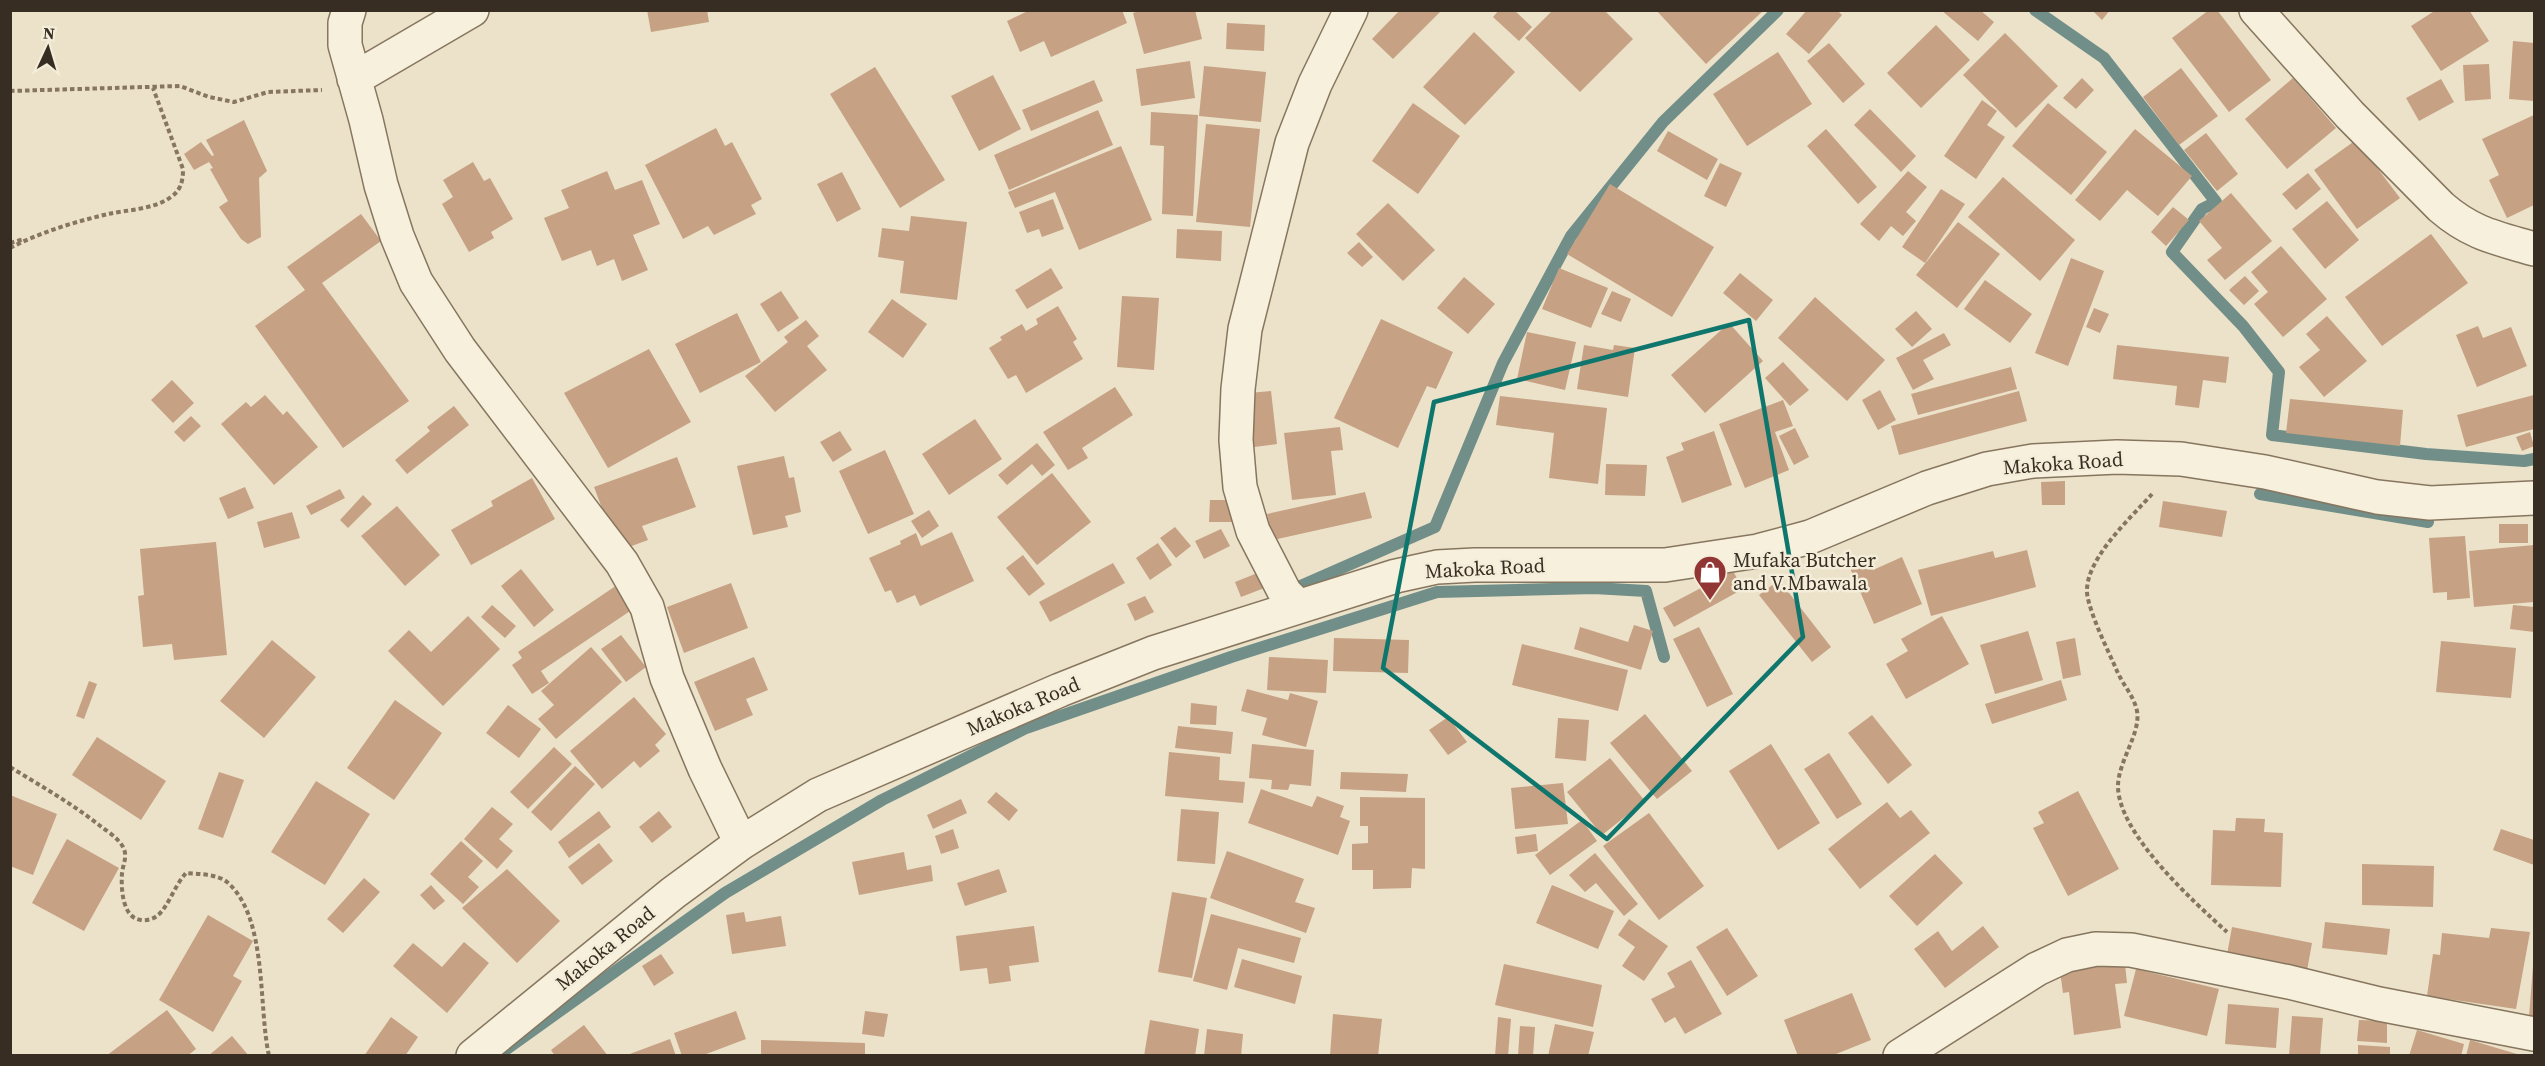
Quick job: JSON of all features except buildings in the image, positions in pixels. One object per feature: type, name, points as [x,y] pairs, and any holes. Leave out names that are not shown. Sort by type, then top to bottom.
[{"type":"street","points":[[349,10],[345,23],[345,45],[381,185],[397,236],[416,282],[460,351],[622,563],[647,607],[667,678],[705,769],[741,843]]},
{"type":"street","points":[[354,79],[472,10]]},
{"type":"street","points":[[1298,606],[1286,593],[1253,531],[1240,488],[1236,440],[1238,389],[1245,329],[1292,143],[1315,84],[1352,10]]},
{"type":"street","points":[[2256,10],[2350,115],[2454,219],[2478,233],[2535,249]]},
{"type":"street","name":"Makoka Road","points":[[473,1056],[673,894],[741,843],[818,795],[1060,690],[1153,653],[1396,576],[1437,567],[1475,565],[1665,565],[1758,551],[1810,537],[1927,488],[1987,469],[2034,460],[2117,457],[2181,459],[2265,472],[2377,497],[2430,503],[2535,498]]},
{"type":"street","points":[[1900,1056],[2037,969],[2067,955],[2096,949],[2131,950],[2289,982],[2379,1004],[2535,1034]]},
{"type":"path","points":[[10,91],[180,86],[209,97],[234,102],[268,92],[330,88],[354,79]]},
{"type":"path","points":[[10,243],[105,214],[155,204],[169,199],[178,191],[183,180],[183,169],[153,88]]},
{"type":"path","points":[[10,248],[34,236]]},
{"type":"path","points":[[2181,459],[2103,548],[2091,572],[2087,597],[2118,674],[2137,711],[2137,727],[2121,768],[2118,787],[2127,820],[2182,892],[2233,936]]},
{"type":"path","points":[[11,768],[69,801],[116,838],[124,848],[126,859],[122,872],[127,911],[137,920],[158,916],[176,885],[186,873],[205,874],[226,881],[241,901],[258,949],[265,1037],[269,1056]]},
{"type":"highlighted area","points":[[1749,320],[1803,637],[1607,839],[1383,668],[1434,402]]},
{"type":"waterway","points":[[1287,592],[1435,527],[1503,363],[1571,236],[1663,122],[1778,10]]},
{"type":"waterway","points":[[2035,10],[2104,58],[2216,202],[2202,209],[2172,252],[2243,326],[2279,372],[2272,435],[2426,454],[2524,461],[2534,459]]},
{"type":"waterway","points":[[2260,494],[2428,522]]},
{"type":"waterway","points":[[505,1050],[725,893],[882,800],[1026,728],[1231,657],[1437,592],[1594,588],[1646,591],[1664,657]]},
{"type":"place","name":"Mufaka Butcher and V.Mbawala","points":[[1710,601]]}]
